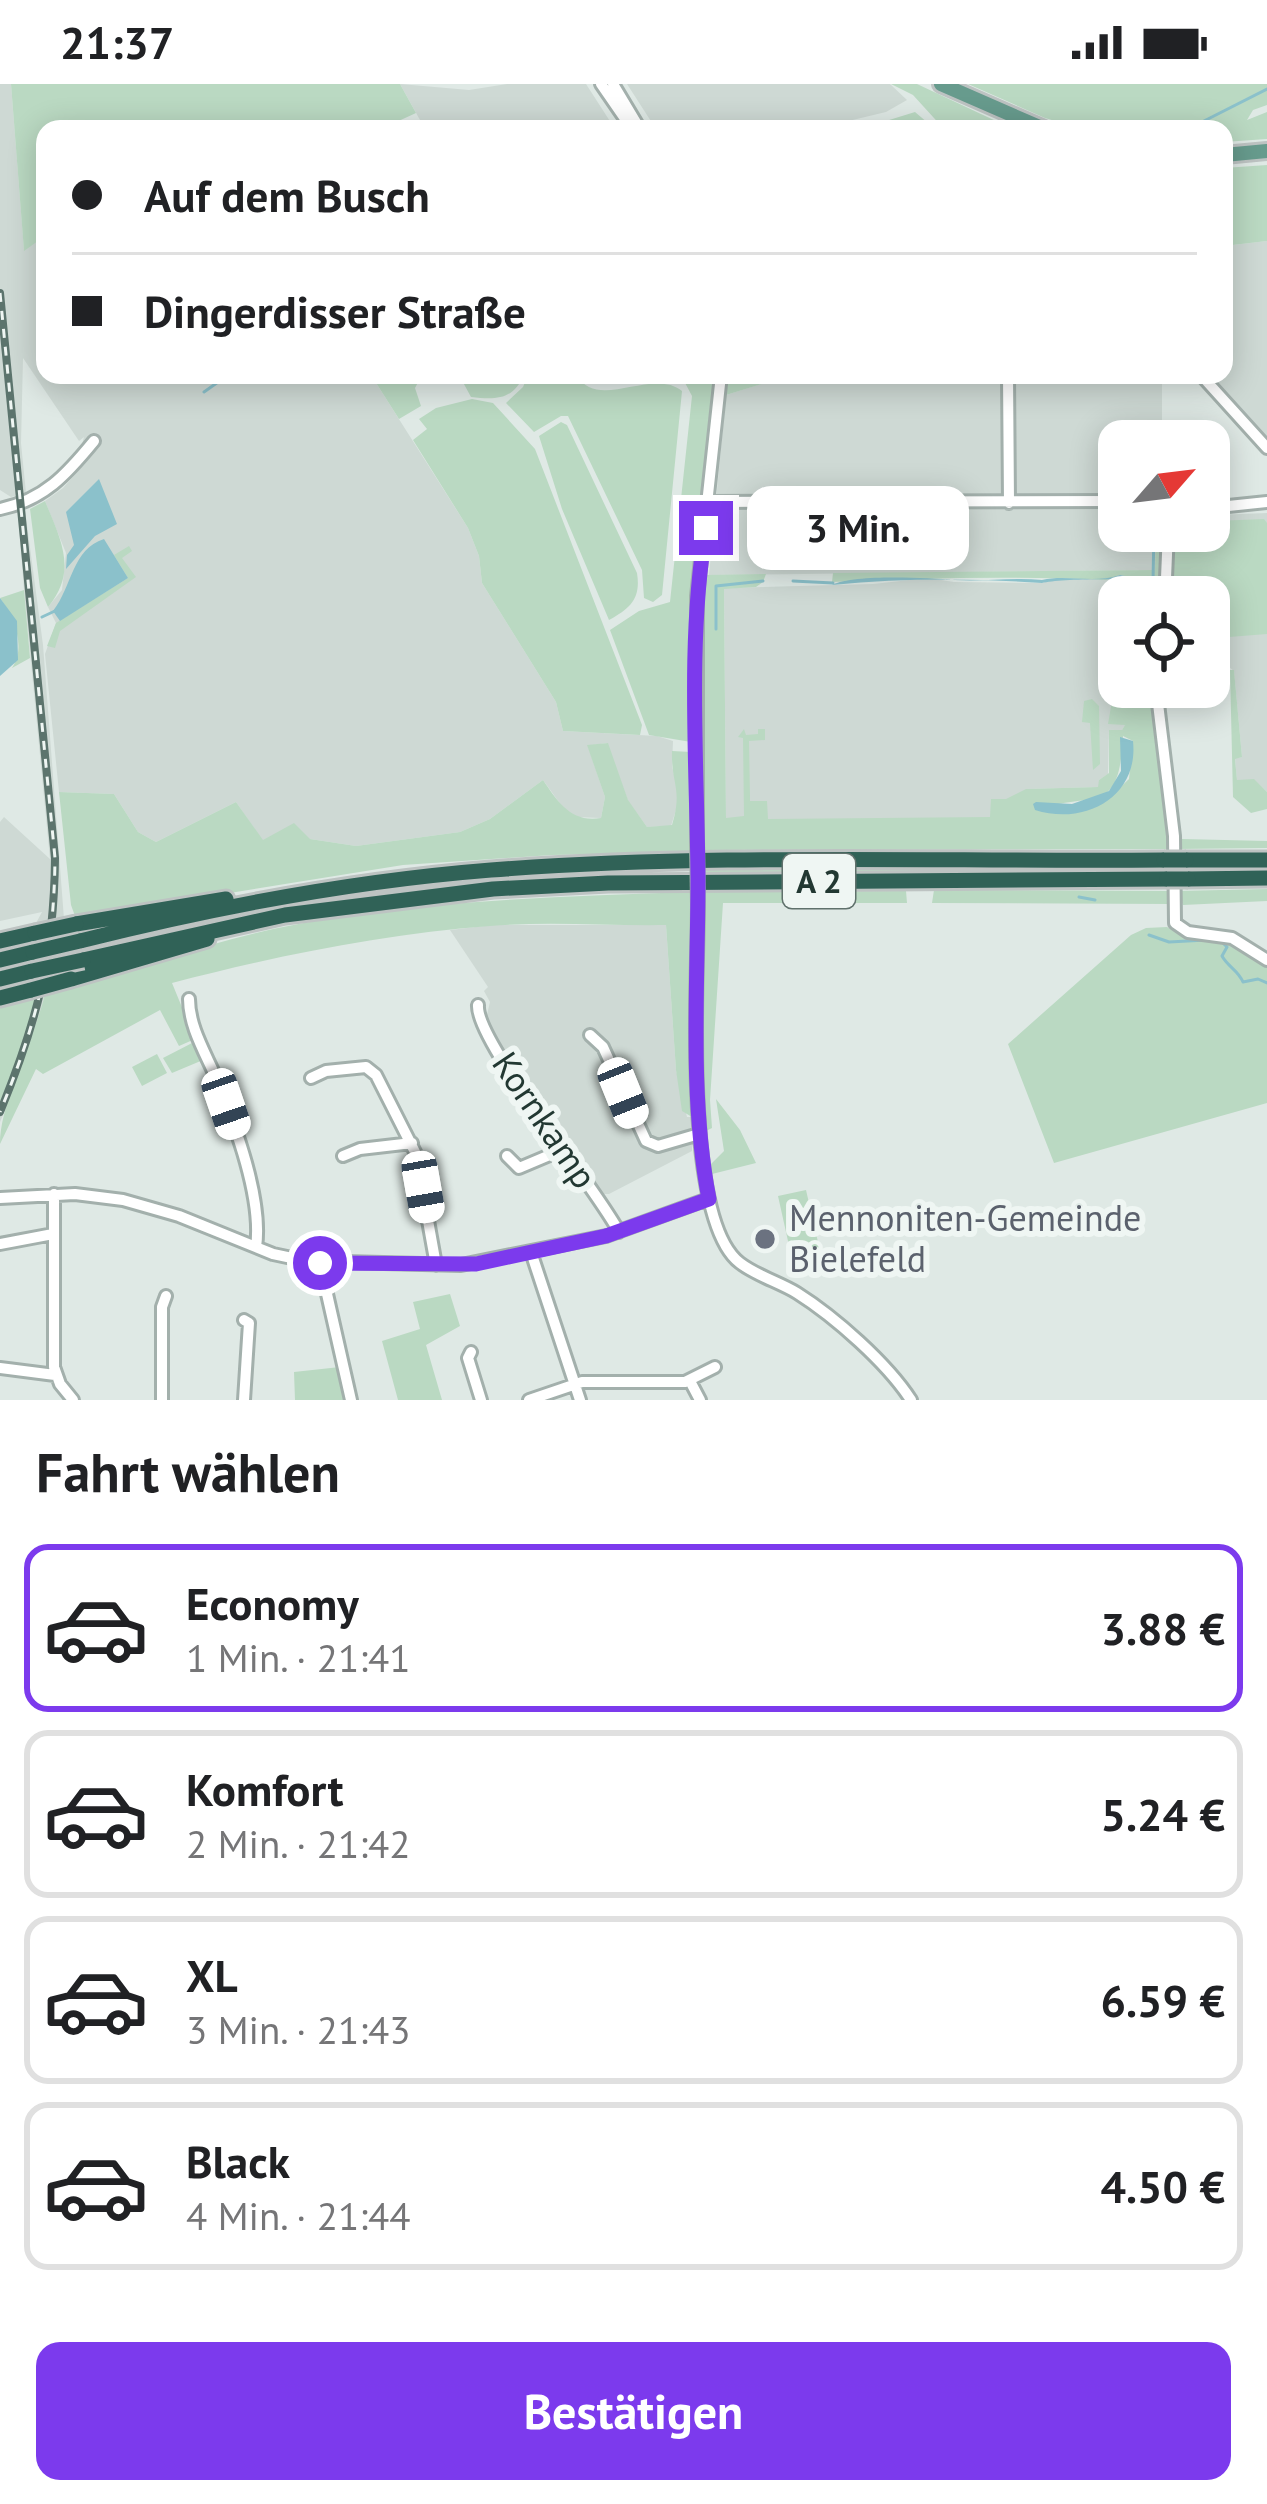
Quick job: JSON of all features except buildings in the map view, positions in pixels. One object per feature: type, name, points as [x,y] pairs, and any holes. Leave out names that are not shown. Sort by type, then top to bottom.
[{"type":"highway","name":"A 2","points":[[78,933],[249,896],[264,900],[412,878],[591,865],[1267,860]]},
{"type":"highway","name":"A 2","points":[[0,979],[32,971],[85,968],[243,924],[376,901],[548,885],[1267,878]]},
{"type":"highway","points":[[0,941],[35,933],[78,933]]},
{"type":"highway","points":[[0,960],[78,933]]},
{"type":"highway","points":[[0,998],[85,968]]},
{"type":"main road","points":[[941,84],[1023,120]]},
{"type":"main road","points":[[1233,154],[1267,151]]},
{"type":"street","points":[[601,84],[629,120]]},
{"type":"street","points":[[613,84],[631,120]]},
{"type":"street","points":[[720,384],[697,610],[699,1134],[709,1199],[718,1234],[736,1260],[813,1305],[890,1371],[910,1400]]},
{"type":"street","points":[[1008,384],[1010,503]]},
{"type":"street","points":[[1209,384],[1267,448]]},
{"type":"street","points":[[0,509],[51,488],[94,441]]},
{"type":"street","points":[[709,502],[1098,501]]},
{"type":"street","points":[[1230,506],[1267,502]]},
{"type":"street","points":[[1159,708],[1174,836],[1175,922],[1188,932],[1232,938],[1267,960]]},
{"type":"street","points":[[189,999],[193,1024],[240,1148],[257,1222],[256,1247]]},
{"type":"street","name":"Kornkamp","points":[[478,1005],[478,1017],[506,1065],[619,1232]]},
{"type":"street","points":[[590,1035],[608,1056],[646,1141],[658,1146],[699,1134]]},
{"type":"street","points":[[311,1078],[326,1071],[370,1068],[412,1143],[436,1265]]},
{"type":"street","points":[[343,1156],[359,1149],[412,1143]]},
{"type":"street","points":[[507,1156],[514,1167],[521,1168],[564,1148]]},
{"type":"street","points":[[54,1194],[55,1375],[73,1400]]},
{"type":"street","points":[[0,1198],[97,1196],[152,1208],[279,1256],[320,1263],[436,1265],[476,1264],[619,1232],[709,1199]]},
{"type":"street","points":[[0,1244],[53,1234]]},
{"type":"street","points":[[531,1252],[580,1400]]},
{"type":"street","points":[[320,1263],[352,1400]]},
{"type":"street","points":[[162,1400],[162,1306],[166,1296]]},
{"type":"street","points":[[244,1320],[249,1323],[244,1400]]},
{"type":"street","points":[[471,1352],[468,1358],[481,1400]]},
{"type":"street","points":[[529,1400],[573,1385],[690,1381],[715,1367]]},
{"type":"street","points":[[0,1368],[55,1375]]},
{"type":"street","points":[[690,1381],[700,1400]]},
{"type":"shaded area","points":[[0,84],[11,84],[24,250],[36,242],[36,377],[23,358],[21,443],[26,493],[11,497],[0,490]]},
{"type":"shaded area","points":[[400,84],[469,90],[507,84],[586,84],[609,120],[420,120]]},
{"type":"shaded area","points":[[627,84],[890,84],[907,100],[886,112],[853,120],[650,120]]},
{"type":"shaded area","points":[[1267,241],[1267,438],[1218,384],[1233,384],[1233,245]]},
{"type":"shaded area","points":[[41,384],[377,384],[468,528],[479,556],[482,583],[556,702],[563,731],[673,741],[672,767],[680,797],[671,826],[647,827],[628,801],[607,743],[588,746],[605,797],[601,818],[576,817],[564,809],[543,780],[490,819],[460,832],[356,846],[310,839],[263,841],[236,802],[156,842],[138,832],[114,794],[59,792],[45,654],[56,623],[48,607],[62,590],[66,553],[45,501],[89,459],[81,448],[84,437],[79,441]]},
{"type":"shaded area","points":[[761,384],[1162,384],[1162,420],[1098,420],[1098,552],[1156,552],[1156,570],[709,575],[726,395]]},
{"type":"shaded area","points":[[25,510],[43,645],[64,919],[35,925],[42,912],[0,921],[0,822],[4,817],[50,859],[18,512]]},
{"type":"shaded area","points":[[1267,513],[1267,792],[1254,780],[1237,781],[1235,758],[1242,757],[1230,668],[1230,514]]},
{"type":"shaded area","points":[[928,578],[1042,583],[1098,579],[1098,708],[1112,708],[1109,724],[1126,724],[1122,730],[1109,730],[1108,774],[1099,780],[1099,787],[1026,789],[1026,822],[745,832],[726,818],[724,588]]},
{"type":"shaded area","points":[[493,925],[666,925],[676,1070],[687,1117],[692,1117],[692,1151],[602,1194],[485,1023],[490,1002],[484,991],[488,987],[450,930]]},
{"type":"shaded area","points":[[45,994],[29,1053],[0,1122],[0,1102],[37,997]]},
{"type":"green space","points":[[11,84],[400,84],[416,113],[401,120],[36,120],[36,242],[24,251]]},
{"type":"green space","points":[[891,84],[917,84],[994,120],[936,120],[913,95]]},
{"type":"green space","points":[[968,84],[1267,84],[1267,105],[1253,110],[1247,120],[1267,112],[1267,139],[1233,141],[1233,120],[1045,118]]},
{"type":"green space","points":[[915,112],[924,120],[889,120]]},
{"type":"green space","points":[[1267,165],[1267,241],[1233,245],[1233,167]]},
{"type":"green space","points":[[377,384],[417,384],[421,406],[399,419]]},
{"type":"green space","points":[[464,384],[519,384],[503,396],[471,397]]},
{"type":"green space","points":[[585,384],[611,390],[656,384],[682,391],[662,595],[653,602],[644,598],[642,570],[568,416],[534,432],[506,403],[523,387]]},
{"type":"green space","points":[[686,384],[714,384],[692,588],[691,742],[649,735],[610,630],[639,611],[670,602],[692,396]]},
{"type":"green space","points":[[728,384],[761,384],[726,395]]},
{"type":"green space","points":[[472,399],[493,403],[535,449],[642,725],[640,735],[563,731],[556,702],[482,583],[479,556],[468,528],[413,440],[427,429],[419,419],[436,408]]},
{"type":"green space","points":[[561,422],[567,425],[637,573],[633,601],[609,620],[562,509],[539,436]]},
{"type":"green space","points":[[45,501],[64,555],[62,581],[48,607],[40,588],[30,509]]},
{"type":"green space","points":[[1264,519],[1267,634],[1230,637],[1230,576],[832,582],[833,573],[1155,570],[1155,552],[1230,552],[1230,520]]},
{"type":"green space","points":[[129,546],[132,551],[122,558],[136,577],[60,631],[55,648],[47,646],[56,623],[128,578],[114,555]]},
{"type":"green space","points":[[766,574],[756,587],[724,589],[726,818],[744,816],[743,738],[738,737],[744,729],[746,735],[765,729],[765,740],[749,741],[750,801],[767,801],[768,819],[990,817],[991,799],[1006,799],[1026,789],[1098,787],[1109,773],[1109,730],[1122,730],[1125,725],[1108,724],[1111,708],[1161,708],[1172,849],[703,850],[699,628],[703,575]],"holes":[[[1123,736],[1133,741],[1129,779],[1107,800],[1035,810],[1109,791],[1116,780]]]},
{"type":"green space","points":[[24,590],[30,658],[12,668],[18,641],[0,598]]},
{"type":"green space","points":[[1230,670],[1234,670],[1242,757],[1235,759],[1237,780],[1254,779],[1267,792],[1267,809],[1251,813],[1233,797]]},
{"type":"green space","points":[[1092,699],[1099,708],[1100,764],[1093,770],[1090,723],[1082,722],[1084,701]]},
{"type":"green space","points":[[608,743],[628,800],[647,827],[672,825],[677,794],[672,751],[691,752],[691,852],[403,865],[100,914],[75,916],[71,905],[59,792],[114,794],[138,832],[156,842],[236,802],[263,840],[294,823],[310,839],[356,846],[460,832],[490,819],[543,780],[573,814],[601,818],[605,797],[587,745]]},
{"type":"green space","points":[[1182,839],[1267,841],[1267,848],[1176,849]]},
{"type":"green space","points":[[1170,867],[1170,871],[704,874],[704,870]]},
{"type":"green space","points":[[1267,889],[1267,901],[1183,905],[1177,891]]},
{"type":"green space","points":[[934,890],[1172,891],[1171,904],[932,903]]},
{"type":"green space","points":[[906,891],[907,903],[723,903],[712,1128],[704,1132],[703,892]]},
{"type":"green space","points":[[692,892],[692,1117],[682,1111],[676,1070],[666,925],[512,925],[369,940],[172,983],[195,1039],[179,1046],[160,1010],[43,1074],[36,1069],[0,1144],[5,1109],[45,994],[219,942],[325,919],[482,902]]},
{"type":"green space","points":[[1167,927],[1184,937],[1227,941],[1267,965],[1267,1103],[1054,1163],[1008,1044],[1131,935]]},
{"type":"green space","points":[[37,997],[22,1050],[0,1102],[0,1007]]},
{"type":"green space","points":[[196,1041],[203,1060],[172,1073],[163,1058]]},
{"type":"green space","points":[[157,1054],[167,1073],[142,1086],[132,1067]]},
{"type":"green space","points":[[716,1099],[740,1130],[756,1163],[712,1174],[711,1164],[724,1151]]},
{"type":"green space","points":[[806,1190],[824,1268],[794,1268],[778,1196]]},
{"type":"green space","points":[[450,1294],[460,1326],[426,1345],[442,1400],[398,1400],[382,1341],[420,1329],[413,1302]]},
{"type":"green space","points":[[340,1367],[346,1400],[295,1400],[294,1372]]},
{"type":"water","points":[[99,479],[117,524],[95,536],[66,569],[74,545],[66,512]]},
{"type":"water","points":[[104,539],[128,578],[60,621],[53,611],[79,560]]},
{"type":"water","points":[[873,578],[948,580],[884,581],[832,585]]},
{"type":"water","points":[[1098,579],[1098,580],[986,580]]},
{"type":"water","points":[[0,598],[17,621],[18,660],[0,676]]},
{"type":"water","points":[[1120,737],[1133,741],[1133,761],[1118,792],[1090,810],[1072,814],[1035,810],[1036,802],[1072,804],[1109,791],[1121,771]]},
{"type":"waterway","points":[[1206,120],[1267,89]]},
{"type":"waterway","points":[[204,392],[215,384]]},
{"type":"waterway","points":[[1153,576],[1154,552]]},
{"type":"waterway","points":[[716,629],[716,586],[763,581]]},
{"type":"waterway","points":[[793,581],[833,583]]},
{"type":"waterway","points":[[42,617],[57,610]]},
{"type":"waterway","points":[[1079,897],[1095,900]]},
{"type":"waterway","points":[[1180,910],[1181,920]]},
{"type":"waterway","points":[[1149,935],[1169,942],[1206,940]]},
{"type":"waterway","points":[[1221,941],[1227,947],[1222,956],[1243,982],[1258,979],[1267,983]]},
{"type":"railway","points":[[0,293],[55,858],[41,988],[0,1112]]},
{"type":"place","name":"Mennoniten-Gemeinde Bielefeld","points":[[765,1239]]},
{"type":"route","points":[[320,1263],[476,1264],[606,1236],[709,1199],[699,1117],[697,798],[697,596],[706,528]]}]
